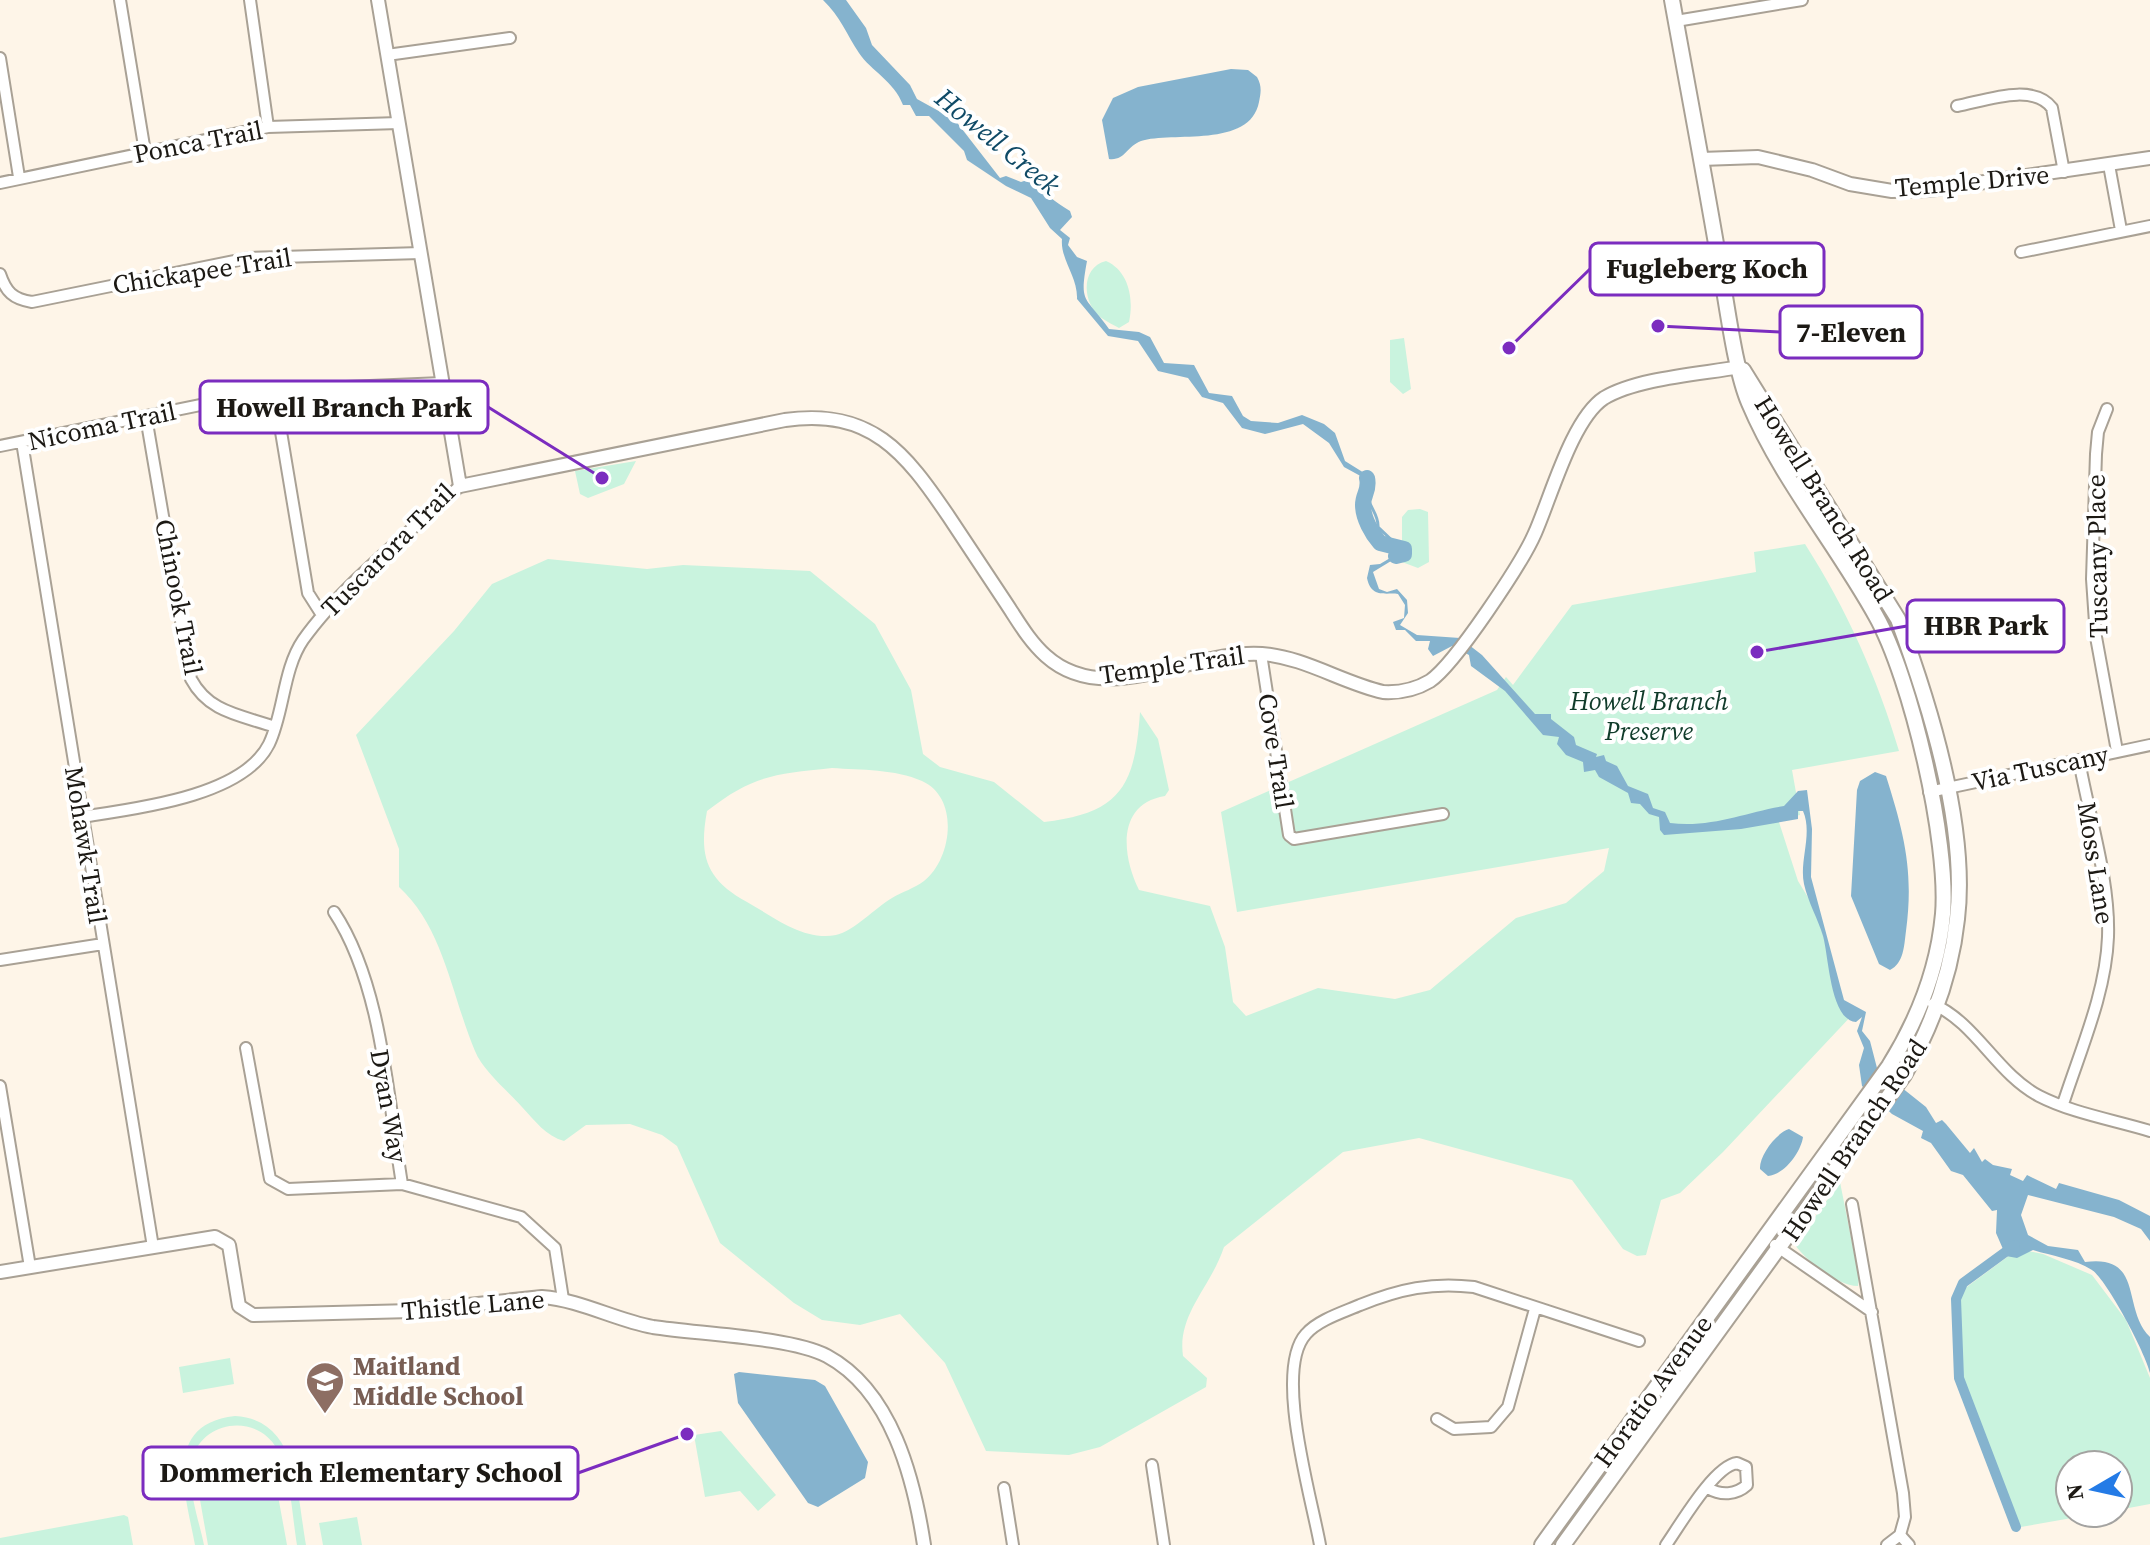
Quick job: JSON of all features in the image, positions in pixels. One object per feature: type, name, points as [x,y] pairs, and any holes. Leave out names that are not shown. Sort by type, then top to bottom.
[{"type":"main road","name":"Howell Branch Road","points":[[1672,0],[1747,401],[1877,617],[1899,667],[1929,792],[1943,873],[1943,914],[1923,999],[1908,1036],[1765,1238]]},
{"type":"main road","name":"Howell Branch Road","points":[[1740,367],[1760,393],[1898,619],[1914,662],[1946,789],[1954,832],[1958,917],[1939,1006],[1904,1075],[1781,1249]]},
{"type":"main road","name":"Horatio Avenue","points":[[1542,1545],[1765,1238]]},
{"type":"main road","name":"Horatio Avenue","points":[[1563,1545],[1781,1249]]},
{"type":"main road","points":[[1641,1407],[1656,1418]]},
{"type":"street","points":[[120,0],[145,152]]},
{"type":"street","points":[[250,0],[268,127]]},
{"type":"street","name":"Tuscarora Trail","points":[[81,817],[172,802],[231,779],[254,765],[269,746],[300,644],[322,615],[460,486],[378,0]]},
{"type":"street","points":[[1676,21],[1802,0]]},
{"type":"street","points":[[387,55],[510,38]]},
{"type":"street","points":[[0,58],[19,177]]},
{"type":"street","points":[[1957,106],[2030,94],[2046,100],[2052,108],[2064,172]]},
{"type":"street","name":"Ponca Trail","points":[[0,183],[268,127],[399,123]]},
{"type":"street","name":"Temple Drive","points":[[1701,159],[1743,155],[1775,159],[1850,184],[1892,191],[1929,190],[2150,158]]},
{"type":"street","points":[[2109,165],[2121,230]]},
{"type":"street","points":[[2021,252],[2150,226]]},
{"type":"street","name":"Chickapee Trail","points":[[0,274],[7,292],[17,300],[32,302],[249,258],[421,253]]},
{"type":"street","name":"Temple Trail","points":[[460,486],[785,420],[833,418],[872,431],[906,457],[1025,633],[1046,656],[1065,669],[1103,678],[1261,654],[1292,661],[1357,686],[1395,693],[1428,682],[1466,638],[1520,564],[1572,443],[1601,400],[1624,389],[1740,367]]},
{"type":"street","name":"Nicoma Trail","points":[[0,446],[274,390],[442,383]]},
{"type":"street","points":[[274,390],[308,593],[322,615]]},
{"type":"street","name":"Tuscany Place","points":[[2107,409],[2098,432],[2096,454],[2092,579],[2096,637],[2117,751]]},
{"type":"street","name":"Chinook Trail","points":[[146,417],[191,679],[200,697],[217,707],[275,727]]},
{"type":"street","name":"Mohawk Trail","points":[[22,442],[153,1247]]},
{"type":"street","name":"Cove Trail","points":[[1261,654],[1289,835],[1294,839],[1443,814]]},
{"type":"street","name":"Via Tuscany","points":[[1929,792],[2150,745]]},
{"type":"street","name":"Moss Lane","points":[[2063,1104],[2104,972],[2108,938],[2107,908],[2079,760]]},
{"type":"street","name":"Dyan Way","points":[[334,912],[346,929],[371,1002],[402,1184],[521,1217],[555,1248],[563,1299]]},
{"type":"street","points":[[0,960],[103,944]]},
{"type":"street","points":[[1923,999],[1949,1011],[2015,1078],[2038,1096],[2150,1131]]},
{"type":"street","points":[[246,1048],[270,1179],[278,1186],[288,1189],[402,1184]]},
{"type":"street","points":[[0,1086],[30,1267]]},
{"type":"street","points":[[1852,1204],[1903,1493],[1905,1517],[1900,1535],[1887,1545]]},
{"type":"street","name":"Thistle Lane","points":[[0,1272],[215,1237],[225,1240],[231,1251],[239,1306],[253,1315],[412,1311],[525,1297],[563,1299],[638,1324],[796,1346],[827,1356],[857,1379],[881,1410],[916,1491],[924,1545]]},
{"type":"street","points":[[1765,1238],[1781,1249]]},
{"type":"street","name":"Howell Branch Road","points":[[1781,1249],[1872,1312]]},
{"type":"street","points":[[1320,1545],[1293,1395],[1293,1362],[1306,1334],[1334,1316],[1418,1285],[1474,1287],[1639,1341]]},
{"type":"street","points":[[1437,1419],[1454,1429],[1491,1427],[1508,1407],[1535,1309]]},
{"type":"street","points":[[1152,1465],[1164,1545]]},
{"type":"street","points":[[1004,1488],[1013,1545]]},
{"type":"street","points":[[1666,1545],[1708,1488]]},
{"type":"street","points":[[1900,1535],[1909,1545]]},
{"type":"green space","points":[[1106,261],[1125,279],[1130,295],[1129,322],[1119,328],[1097,314],[1087,292],[1092,270]]},
{"type":"green space","points":[[1404,338],[1411,389],[1403,394],[1390,382],[1390,340]]},
{"type":"green space","points":[[636,461],[624,484],[588,498],[580,494],[575,471]]},
{"type":"green space","points":[[1408,510],[1428,512],[1429,562],[1418,568],[1402,562],[1409,558],[1410,548],[1402,543],[1402,517]]},
{"type":"green space","name":"Howell Branch Preserve","points":[[1805,544],[1860,644],[1899,751],[1792,770],[1800,815],[1778,819],[1798,881],[1817,912],[1840,999],[1854,1013],[1723,1152],[1680,1193],[1661,1200],[1646,1255],[1637,1256],[1623,1249],[1572,1180],[1419,1138],[1343,1152],[1224,1247],[1190,1314],[1183,1341],[1183,1356],[1207,1378],[1206,1387],[1100,1447],[1069,1455],[986,1451],[945,1363],[900,1314],[860,1325],[822,1320],[794,1303],[720,1243],[677,1146],[662,1135],[630,1124],[586,1125],[564,1141],[536,1123],[490,1073],[475,1051],[437,943],[427,922],[399,887],[399,849],[356,735],[454,631],[492,584],[548,559],[647,569],[683,565],[810,571],[875,624],[911,690],[923,754],[940,767],[994,782],[1044,822],[1091,811],[1107,803],[1119,791],[1134,759],[1140,712],[1158,739],[1169,790],[1165,796],[1149,801],[1138,809],[1131,820],[1127,847],[1133,877],[1139,890],[1210,906],[1225,947],[1233,1002],[1246,1016],[1318,988],[1395,999],[1430,990],[1516,918],[1566,903],[1604,871],[1609,848],[1237,912],[1221,812],[1497,690],[1506,677],[1513,685],[1572,605],[1756,572],[1754,552]],"holes":[[[832,768],[901,774],[922,781],[934,789],[942,801],[948,829],[941,858],[924,881],[892,898],[843,933],[824,936],[800,931],[778,921],[733,893],[714,875],[708,864],[704,841],[707,811],[738,790],[765,778]]]},
{"type":"green space","points":[[1840,1182],[1858,1286],[1841,1282],[1823,1272],[1795,1245]]},
{"type":"green space","points":[[2018,1249],[2043,1254],[2092,1275],[2126,1320],[2150,1378],[2150,1504],[2134,1507],[2134,1449],[2054,1449],[2054,1521],[2015,1528],[1960,1379],[1956,1295]]},
{"type":"green space","points":[[230,1358],[234,1384],[183,1393],[179,1367]]},
{"type":"green space","points":[[235,1416],[256,1420],[272,1431],[283,1445],[296,1484],[306,1545],[297,1545],[288,1483],[277,1449],[268,1437],[257,1430],[231,1426],[207,1436],[192,1460],[192,1492],[204,1545],[195,1545],[184,1485],[187,1447],[196,1433],[212,1422]]},
{"type":"green space","points":[[721,1431],[776,1495],[758,1511],[740,1491],[705,1497],[694,1435]]},
{"type":"green space","points":[[270,1452],[287,1545],[208,1545],[194,1466]]},
{"type":"green space","points":[[124,1515],[128,1517],[133,1545],[0,1545],[0,1538]]},
{"type":"green space","points":[[357,1517],[362,1545],[323,1545],[319,1523]]},
{"type":"water","points":[[823,0],[846,0],[866,28],[872,45],[910,85],[917,99],[955,120],[1000,178],[1006,176],[1021,182],[1027,180],[1070,211],[1072,217],[1060,230],[1070,238],[1068,245],[1077,257],[1087,261],[1084,293],[1109,329],[1139,332],[1150,337],[1164,363],[1194,365],[1209,393],[1232,396],[1243,416],[1251,421],[1278,423],[1302,415],[1324,424],[1335,433],[1345,461],[1369,476],[1370,497],[1364,497],[1366,479],[1344,467],[1329,443],[1303,424],[1265,434],[1242,428],[1223,403],[1202,397],[1188,378],[1158,371],[1138,341],[1108,336],[1077,299],[1062,239],[1050,228],[1031,198],[1006,186],[967,160],[964,151],[929,116],[916,116],[910,105],[903,105],[894,89],[859,53],[839,19]]},
{"type":"water","points":[[1231,69],[1248,70],[1257,77],[1260,86],[1259,102],[1253,117],[1241,127],[1208,135],[1141,141],[1119,158],[1109,159],[1102,120],[1113,98],[1138,87]]},
{"type":"water","points":[[1400,543],[1412,550],[1402,562],[1396,558],[1373,572],[1379,589],[1387,592],[1397,589],[1407,600],[1408,613],[1400,625],[1417,635],[1460,638],[1482,655],[1535,714],[1551,714],[1551,719],[1574,737],[1576,745],[1597,754],[1596,757],[1604,755],[1606,761],[1617,766],[1628,786],[1648,794],[1653,808],[1665,812],[1670,823],[1715,821],[1784,806],[1798,791],[1807,790],[1812,829],[1811,877],[1844,1000],[1866,1012],[1862,1031],[1870,1041],[1877,1068],[1926,1107],[1936,1123],[1942,1120],[1970,1153],[1974,1148],[1982,1162],[1985,1159],[1993,1165],[2012,1169],[2010,1175],[2023,1181],[2027,1175],[2056,1189],[2059,1183],[2119,1200],[2150,1216],[2150,1241],[2141,1229],[2114,1217],[2028,1195],[2021,1215],[2028,1235],[2048,1246],[2078,1250],[2085,1262],[2104,1262],[2116,1266],[2124,1275],[2141,1325],[2150,1337],[2150,1373],[2125,1318],[2092,1270],[2033,1250],[2017,1258],[2006,1256],[1996,1233],[1997,1210],[1992,1211],[1963,1175],[1951,1171],[1931,1143],[1921,1138],[1923,1131],[1892,1114],[1862,1086],[1859,1065],[1864,1048],[1857,1031],[1862,1017],[1856,1022],[1847,1019],[1832,986],[1823,936],[1804,884],[1807,829],[1803,811],[1798,811],[1798,819],[1741,829],[1664,835],[1660,830],[1659,817],[1649,814],[1640,804],[1631,803],[1628,793],[1599,777],[1595,770],[1584,772],[1583,762],[1566,755],[1557,744],[1559,737],[1543,735],[1505,691],[1471,666],[1469,655],[1452,646],[1433,656],[1428,649],[1430,641],[1416,641],[1405,630],[1396,630],[1393,622],[1404,618],[1405,605],[1398,594],[1376,592],[1367,578],[1370,565],[1380,564],[1402,551],[1396,549]]},
{"type":"water","points":[[1875,772],[1886,776],[1898,816],[1908,871],[1904,948],[1901,959],[1890,970],[1879,964],[1851,896],[1857,790],[1860,781]]},
{"type":"water","points":[[1789,1129],[1803,1137],[1799,1149],[1786,1167],[1768,1176],[1760,1169],[1762,1158],[1774,1140]]},
{"type":"water","points":[[734,1374],[815,1380],[825,1386],[868,1462],[865,1478],[818,1507],[808,1503],[738,1403]]},
{"type":"waterway","name":"Howell Creek","points":[[1367,478],[1363,505],[1366,520],[1380,543],[1404,549],[1404,554],[1396,556]]},
{"type":"waterway","points":[[1369,493],[1378,527],[1399,547]]},
{"type":"waterway","points":[[2015,1245],[1963,1283],[1956,1299],[1959,1378],[2016,1527]]},
{"type":"place","name":"7-Eleven","points":[[1658,326]]},
{"type":"place","name":"Fugleberg Koch","points":[[1509,348]]},
{"type":"place","name":"Howell Branch Park","points":[[602,478]]},
{"type":"place","name":"HBR Park","points":[[1757,652]]},
{"type":"place","name":"Maitland Middle School","points":[[325,1415]]},
{"type":"place","name":"Dommerich Elementary School","points":[[687,1434]]}]
